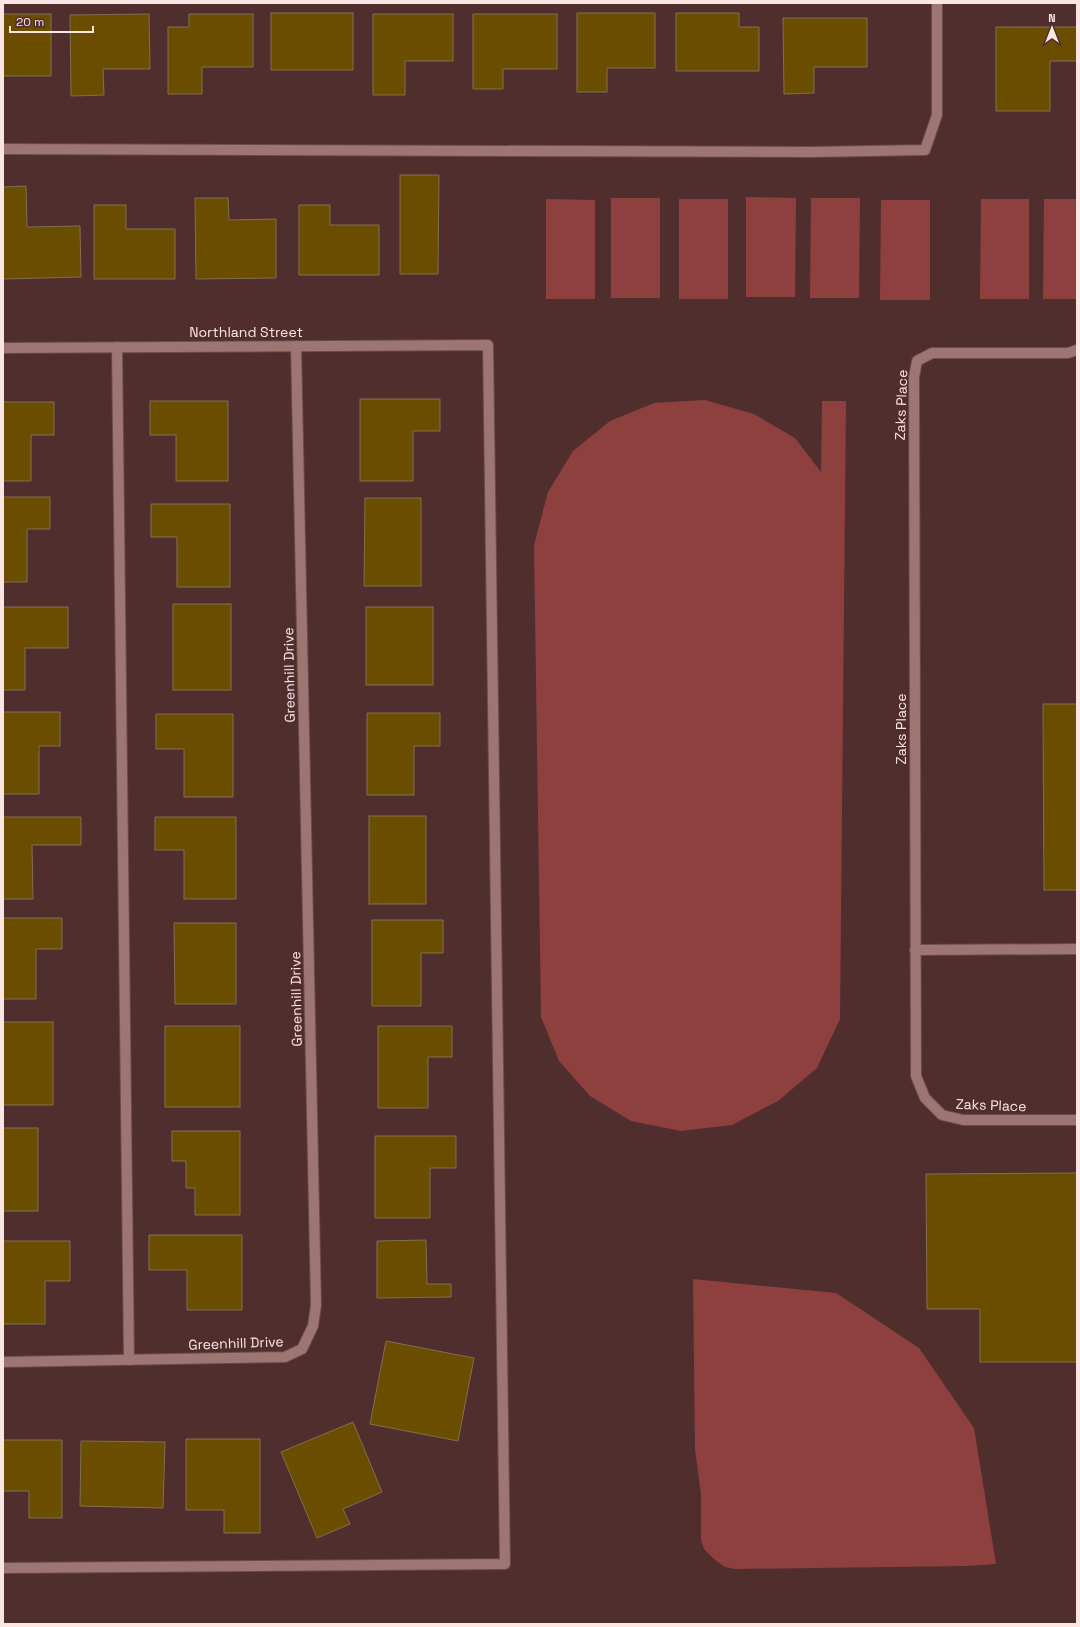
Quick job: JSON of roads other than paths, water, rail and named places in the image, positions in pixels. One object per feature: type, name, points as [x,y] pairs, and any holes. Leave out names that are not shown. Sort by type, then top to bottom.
[{"type":"street","points":[[3,149],[795,152],[925,150],[937,116],[937,3]]},
{"type":"street","name":"Northland Street","points":[[3,348],[488,345],[505,1564],[3,1568]]},
{"type":"street","name":"Greenhill Drive","points":[[3,1362],[285,1357],[302,1349],[313,1326],[316,1305],[296,346]]},
{"type":"street","points":[[117,347],[129,1360]]},
{"type":"street","name":"Zaks Place","points":[[1077,350],[1068,353],[932,353],[917,361],[914,377],[916,1076],[925,1098],[942,1115],[963,1120],[1077,1120]]},
{"type":"street","points":[[915,950],[1077,949]]}]
